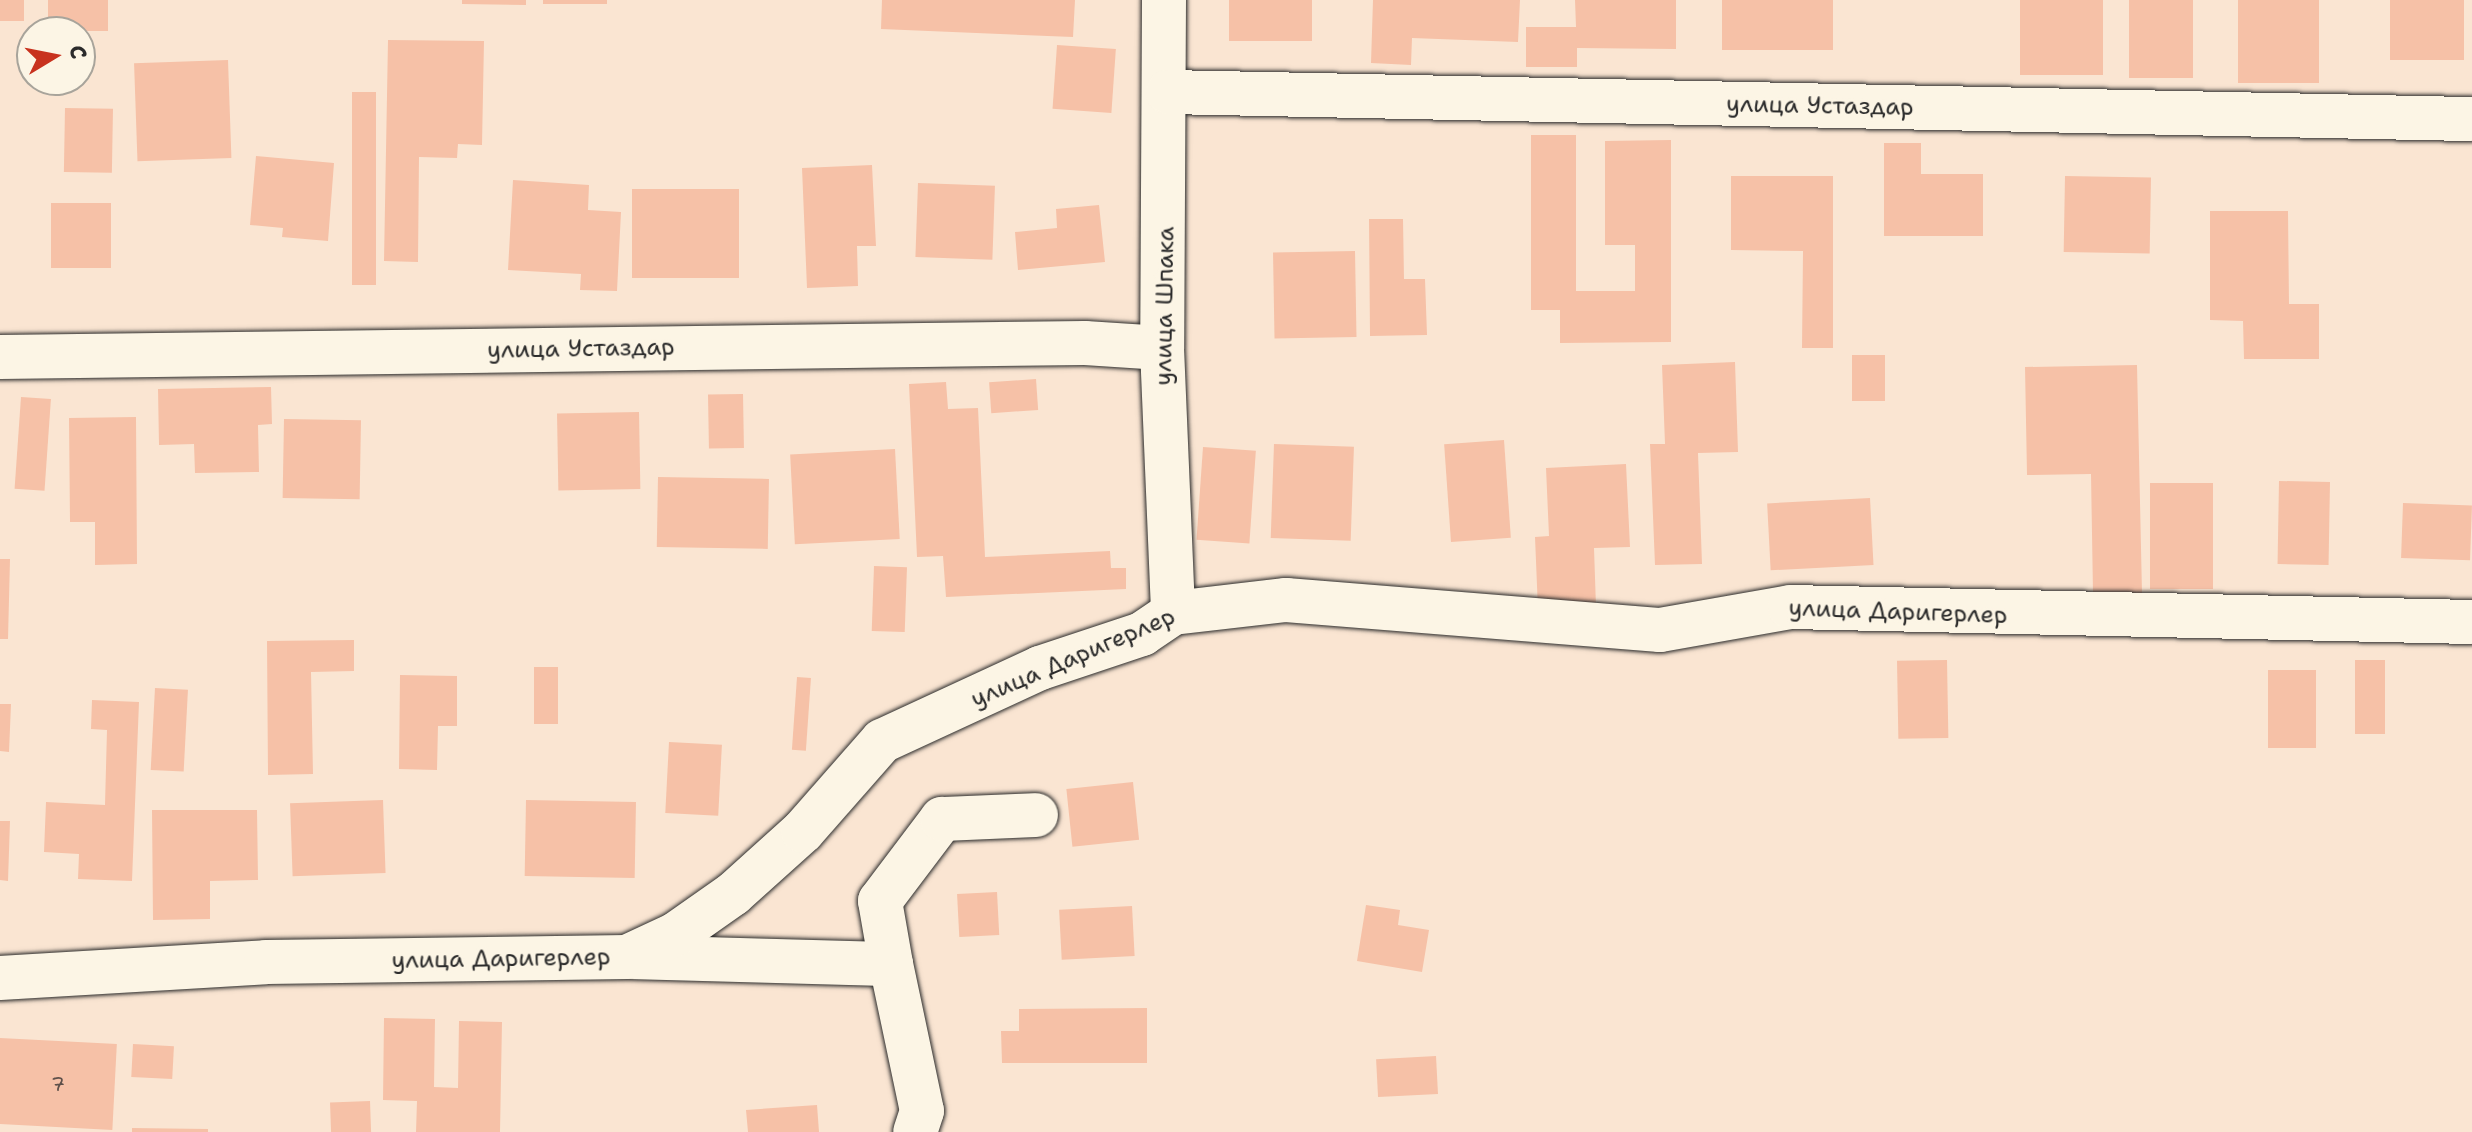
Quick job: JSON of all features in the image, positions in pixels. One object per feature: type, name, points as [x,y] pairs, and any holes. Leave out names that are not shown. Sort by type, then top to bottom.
[{"type":"street","name":"улица Шпака","points":[[1164,0],[1168,92],[1162,348],[1173,613]]},
{"type":"street","name":"улица Устаздар","points":[[1168,92],[2472,119]]},
{"type":"street","name":"улица Устаздар","points":[[0,357],[1054,344],[1162,348]]},
{"type":"street","name":"улица Даригерлер","points":[[0,978],[266,962],[627,957],[676,934],[733,894],[803,831],[882,741],[1040,668],[1142,634],[1173,613],[1286,600],[1660,630],[1790,607],[2472,622]]},
{"type":"street","points":[[915,1132],[922,1111],[880,901],[942,819],[1036,815]]},
{"type":"street","points":[[627,957],[891,964]]},
{"type":"building","points":[[0,0],[24,0],[24,16],[16,16],[16,21],[0,21]]},
{"type":"building","points":[[48,0],[108,0],[108,31],[96,31],[96,16],[48,16]]},
{"type":"building","points":[[462,0],[526,0],[526,5],[462,4]]},
{"type":"building","points":[[543,0],[607,0],[607,4],[543,4]]},
{"type":"building","points":[[882,0],[1075,0],[1073,37],[881,29]]},
{"type":"building","points":[[1229,0],[1312,0],[1312,41],[1229,41]]},
{"type":"building","points":[[1373,0],[1520,0],[1518,42],[1412,38],[1411,65],[1371,63]]},
{"type":"building","points":[[1575,0],[1676,0],[1676,49],[1577,48],[1577,67],[1526,67],[1526,27],[1576,27]]},
{"type":"building","points":[[1722,0],[1833,0],[1833,50],[1722,50]]},
{"type":"building","points":[[2020,0],[2103,0],[2103,75],[2020,75]]},
{"type":"building","points":[[2129,0],[2193,0],[2193,78],[2129,78]]},
{"type":"building","points":[[2238,0],[2319,0],[2319,83],[2238,83]]},
{"type":"building","points":[[2390,0],[2464,0],[2464,60],[2390,60]]},
{"type":"building","points":[[388,40],[484,41],[482,145],[458,144],[457,158],[419,157],[418,262],[384,261]]},
{"type":"building","points":[[1057,45],[1116,49],[1111,113],[1053,109]]},
{"type":"building","points":[[228,60],[231,158],[137,161],[134,63]]},
{"type":"building","points":[[352,92],[376,92],[376,285],[352,285]]},
{"type":"building","points":[[65,108],[113,109],[112,173],[64,172]]},
{"type":"building","points":[[1531,135],[1576,135],[1576,291],[1635,291],[1635,245],[1605,245],[1605,141],[1671,140],[1671,342],[1560,343],[1560,310],[1531,310]]},
{"type":"building","points":[[1884,143],[1921,143],[1921,174],[1983,174],[1983,236],[1884,236]]},
{"type":"building","points":[[256,156],[334,163],[328,241],[282,237],[283,228],[250,225]]},
{"type":"building","points":[[872,165],[876,246],[857,246],[858,286],[807,288],[802,168]]},
{"type":"building","points":[[1731,176],[1833,176],[1833,348],[1802,348],[1803,251],[1731,250]]},
{"type":"building","points":[[2065,176],[2151,178],[2150,253],[2064,252]]},
{"type":"building","points":[[513,180],[589,185],[588,210],[621,212],[617,291],[580,290],[581,274],[508,270]]},
{"type":"building","points":[[918,183],[995,186],[992,260],[915,257]]},
{"type":"building","points":[[632,189],[739,189],[739,278],[632,278]]},
{"type":"building","points":[[51,203],[111,203],[111,268],[51,268]]},
{"type":"building","points":[[1099,205],[1105,262],[1018,270],[1015,232],[1057,228],[1056,209]]},
{"type":"building","points":[[2210,211],[2288,211],[2289,304],[2319,304],[2319,359],[2244,359],[2243,321],[2210,320]]},
{"type":"building","points":[[1369,219],[1403,219],[1404,279],[1425,279],[1427,335],[1370,336]]},
{"type":"building","points":[[1355,251],[1357,337],[1275,338],[1273,252]]},
{"type":"building","points":[[1852,355],[1885,355],[1885,401],[1852,401]]},
{"type":"building","points":[[1735,362],[1738,452],[1698,453],[1702,564],[1655,565],[1650,444],[1665,444],[1662,365]]},
{"type":"building","points":[[2137,365],[2142,593],[2093,593],[2091,474],[2027,475],[2025,367]]},
{"type":"building","points":[[1036,379],[1038,410],[991,413],[989,382]]},
{"type":"building","points":[[946,382],[948,409],[978,408],[985,557],[1110,551],[1111,568],[1126,568],[1126,589],[946,597],[943,556],[917,557],[909,384]]},
{"type":"building","points":[[271,387],[272,424],[258,425],[259,472],[195,473],[194,444],[159,445],[158,389]]},
{"type":"building","points":[[743,394],[744,448],[709,449],[708,395]]},
{"type":"building","points":[[21,397],[51,399],[45,491],[15,489]]},
{"type":"building","points":[[639,412],[640,489],[558,490],[557,413]]},
{"type":"building","points":[[136,417],[137,564],[95,565],[95,522],[70,522],[69,418]]},
{"type":"building","points":[[284,419],[361,420],[360,499],[283,498]]},
{"type":"building","points":[[1504,440],[1511,538],[1451,542],[1444,444]]},
{"type":"building","points":[[1274,444],[1354,447],[1351,541],[1271,538]]},
{"type":"building","points":[[1203,447],[1256,451],[1249,543],[1197,540]]},
{"type":"building","points":[[895,449],[900,539],[795,544],[790,454]]},
{"type":"building","points":[[1626,464],[1630,547],[1594,548],[1596,607],[1538,610],[1535,537],[1549,536],[1546,468]]},
{"type":"building","points":[[658,477],[769,479],[768,549],[657,547]]},
{"type":"building","points":[[2279,481],[2330,482],[2329,565],[2278,564]]},
{"type":"building","points":[[2150,483],[2213,483],[2213,589],[2150,589]]},
{"type":"building","points":[[1870,498],[1874,565],[1771,570],[1767,503]]},
{"type":"building","points":[[2403,503],[2472,505],[2470,560],[2401,558]]},
{"type":"building","points":[[0,559],[10,559],[8,639],[0,639]]},
{"type":"building","points":[[874,566],[907,567],[905,632],[872,631]]},
{"type":"building","points":[[354,640],[354,671],[311,672],[313,774],[268,775],[267,641]]},
{"type":"building","points":[[1947,660],[1948,738],[1898,739],[1897,661]]},
{"type":"building","points":[[2355,660],[2385,660],[2385,734],[2355,734]]},
{"type":"building","points":[[534,667],[558,667],[558,724],[534,724]]},
{"type":"building","points":[[2268,670],[2316,670],[2316,748],[2268,748]]},
{"type":"building","points":[[400,675],[457,676],[457,726],[438,726],[437,770],[399,769]]},
{"type":"building","points":[[797,677],[811,678],[806,751],[792,750]]},
{"type":"building","points":[[155,688],[188,690],[184,772],[151,770]]},
{"type":"building","points":[[92,700],[139,702],[132,881],[78,879],[79,854],[44,852],[46,802],[105,805],[107,730],[91,729]]},
{"type":"building","points":[[0,704],[11,704],[9,752],[0,751]]},
{"type":"building","points":[[669,742],[722,745],[718,816],[665,813]]},
{"type":"building","points":[[1133,782],[1139,840],[1072,847],[1066,789]]},
{"type":"building","points":[[383,800],[386,873],[293,876],[290,803]]},
{"type":"building","points":[[526,800],[636,802],[635,878],[525,876]]},
{"type":"building","points":[[152,810],[257,810],[258,880],[210,881],[210,919],[153,920]]},
{"type":"building","points":[[0,821],[10,821],[8,881],[0,880]]},
{"type":"building","points":[[997,892],[999,935],[959,937],[957,894]]},
{"type":"building","points":[[1366,905],[1400,910],[1398,925],[1429,930],[1422,972],[1357,961]]},
{"type":"building","points":[[1132,906],[1135,956],[1062,960],[1059,910]]},
{"type":"building","points":[[1147,1008],[1147,1063],[1002,1063],[1001,1031],[1019,1031],[1019,1009]]},
{"type":"building","points":[[384,1018],[435,1019],[434,1087],[458,1088],[459,1021],[502,1022],[500,1132],[416,1132],[417,1101],[383,1100]]},
{"type":"building","points":[[0,1038],[117,1044],[112,1130],[0,1124]]},
{"type":"building","points":[[133,1044],[174,1046],[172,1079],[131,1077]]},
{"type":"building","points":[[1436,1056],[1438,1094],[1378,1097],[1376,1059]]},
{"type":"building","points":[[370,1101],[371,1132],[331,1132],[330,1102]]},
{"type":"building","points":[[817,1105],[819,1132],[748,1132],[746,1110]]},
{"type":"building","points":[[132,1128],[208,1129],[208,1132],[132,1132]]}]
